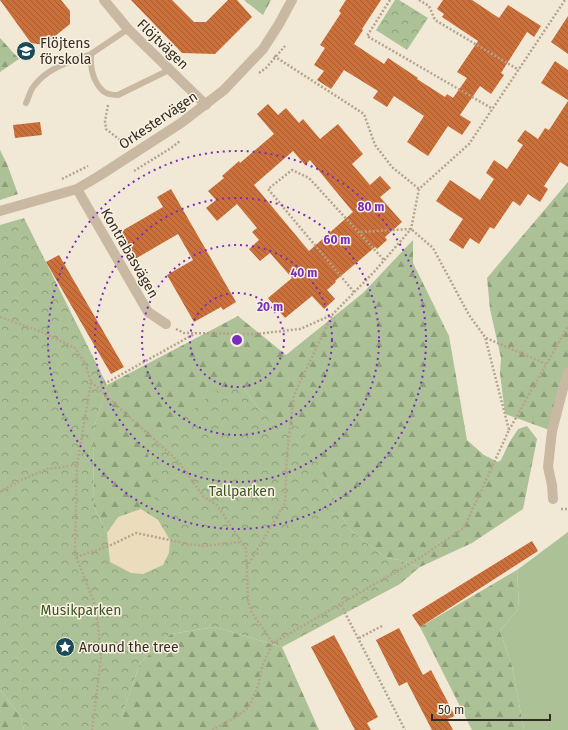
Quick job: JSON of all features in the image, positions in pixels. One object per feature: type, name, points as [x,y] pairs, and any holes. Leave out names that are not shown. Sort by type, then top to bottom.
[{"type":"street","name":"Flöjtvägen","points":[[104,0],[128,29],[206,105]]},
{"type":"street","name":"Orkestervägen","points":[[0,212],[77,190],[168,132],[206,105],[224,90],[263,49],[292,0]]},
{"type":"street","name":"Kontrabasvägen","points":[[77,190],[148,312],[166,324]]},
{"type":"street","points":[[553,499],[552,484],[548,467],[552,431],[562,389],[568,373]]},
{"type":"lane","points":[[26,103],[33,86],[47,72],[91,54],[128,29]]},
{"type":"lane","points":[[91,54],[90,64],[94,76],[103,92],[110,95],[118,95],[169,70]]},
{"type":"path","points":[[390,0],[367,36],[493,109]]},
{"type":"path","points":[[418,0],[429,6],[435,20],[519,70]]},
{"type":"path","points":[[246,567],[285,503],[287,454],[294,395],[332,314],[384,260],[411,229],[419,189],[469,144],[564,0]]},
{"type":"path","points":[[263,49],[364,114],[375,145],[392,167],[419,189]]},
{"type":"path","points":[[354,292],[268,189],[292,170],[309,178],[384,260]]},
{"type":"path","points":[[358,232],[411,229],[433,248],[470,315],[485,337],[509,430]]},
{"type":"path","points":[[166,324],[184,333],[256,334],[300,329],[332,314]]},
{"type":"path","points":[[0,318],[42,332],[75,348],[85,363],[91,382],[77,466],[74,554],[94,602],[98,625],[101,658],[92,730]]},
{"type":"path","points":[[212,730],[236,717],[249,707],[258,686],[263,664],[273,644],[418,559],[464,528],[509,430],[568,326]]},
{"type":"path","points":[[97,388],[196,333]]},
{"type":"path","points":[[485,337],[546,364]]},
{"type":"path","points":[[91,382],[178,461],[204,497],[217,504],[246,548],[248,601],[252,613],[273,644]]},
{"type":"path","points":[[0,492],[19,481],[47,469],[77,466]]},
{"type":"path","points":[[559,510],[568,509]]},
{"type":"path","points":[[76,556],[109,546],[136,533],[203,546],[242,542]]},
{"type":"path","points":[[341,604],[405,730]]},
{"type":"path","points":[[359,638],[382,626]]},
{"type":"green space","points":[[244,0],[271,0],[263,15]]},
{"type":"green space","points":[[395,0],[399,0],[428,18],[407,50],[376,30]]},
{"type":"green space","points":[[0,38],[19,59],[0,72]]},
{"type":"green space","points":[[0,150],[18,194],[0,200]]},
{"type":"green space","points":[[568,182],[568,373],[552,431],[505,414],[500,373],[501,358],[490,309],[487,278]]},
{"type":"green space","name":"Musikparken","points":[[24,218],[107,385],[93,431],[94,507],[107,533],[118,517],[141,509],[158,520],[147,449],[215,391],[240,384],[259,409],[302,429],[348,528],[386,558],[399,560],[420,567],[400,584],[282,647],[215,627],[171,634],[140,663],[121,718],[121,730],[24,730],[21,717],[0,690],[0,225]]},
{"type":"green space","points":[[413,240],[413,263],[449,336],[467,440],[484,455],[498,462],[501,460],[518,429],[527,426],[537,439],[523,509],[472,543],[420,567],[399,560],[386,558],[348,528],[302,430],[259,409],[240,384],[158,520],[107,533],[94,507],[93,431],[107,385],[238,316],[286,355],[363,293]]},
{"type":"green space","points":[[568,532],[568,730],[524,730],[512,666],[500,631],[519,608],[517,570]]},
{"type":"green space","points":[[517,570],[519,608],[500,631],[512,666],[524,730],[472,730],[420,627]]},
{"type":"green space","points":[[215,627],[282,647],[319,730],[121,730],[121,718],[140,663],[171,634]]},
{"type":"green space","points":[[0,690],[21,717],[24,730],[0,730]]},
{"type":"shaded area","points":[[141,509],[158,520],[170,540],[169,553],[163,565],[143,574],[131,573],[110,562],[107,533],[118,517]]},
{"type":"building","points":[[0,0],[61,0],[70,11],[70,24],[44,45],[31,43]]},
{"type":"building","points":[[131,0],[172,0],[194,22],[206,22],[228,0],[237,0],[252,17],[215,54],[182,53]]},
{"type":"building","points":[[346,0],[381,0],[354,44],[384,64],[388,58],[445,97],[447,94],[453,98],[467,78],[457,72],[478,41],[442,17],[444,14],[437,9],[443,0],[472,0],[499,18],[508,5],[541,26],[534,37],[527,32],[501,73],[504,75],[491,94],[480,86],[460,115],[471,122],[462,135],[448,126],[428,156],[407,142],[424,116],[394,96],[387,107],[373,98],[378,91],[344,70],[331,89],[317,80],[324,71],[314,65],[325,48],[320,45],[341,13],[339,11]]},
{"type":"building","points":[[568,16],[568,54],[551,42]]},
{"type":"building","points":[[555,61],[568,70],[568,100],[541,83]]},
{"type":"building","points":[[568,101],[568,167],[560,162],[544,186],[548,189],[540,202],[528,194],[520,206],[513,201],[494,229],[490,227],[479,244],[470,238],[463,249],[449,240],[463,219],[436,201],[450,180],[480,200],[494,179],[486,173],[494,160],[507,169],[523,145],[517,141],[525,130],[538,139],[545,128],[549,130]]},
{"type":"building","points":[[268,104],[278,115],[286,108],[299,123],[303,119],[320,139],[338,124],[363,154],[352,164],[370,185],[380,176],[391,188],[380,197],[402,222],[385,237],[387,240],[377,249],[375,247],[335,281],[336,282],[327,290],[335,299],[324,309],[312,296],[285,318],[268,298],[292,278],[270,253],[260,261],[249,249],[259,240],[252,232],[257,228],[237,204],[217,221],[206,208],[216,200],[208,191],[224,178],[222,176],[239,161],[240,163],[274,134],[257,114]],"holes":[[[293,151],[305,165],[310,160],[353,212],[309,251],[254,185]]]},
{"type":"building","points":[[40,122],[42,135],[15,138],[13,125]]},
{"type":"building","points":[[171,189],[236,302],[223,310],[221,307],[194,322],[167,275],[193,260],[178,234],[135,259],[120,232],[163,207],[157,197]]},
{"type":"building","points":[[59,255],[124,367],[111,374],[46,262]]},
{"type":"building","points":[[532,541],[538,551],[420,627],[412,615]]},
{"type":"building","points":[[399,628],[423,675],[431,670],[455,716],[447,719],[453,730],[432,730],[407,682],[399,686],[376,640]]},
{"type":"building","points":[[334,635],[378,717],[367,723],[371,730],[355,730],[311,647]]},
{"type":"place","name":"Flöjtens förskola","points":[[26,51]]},
{"type":"place","name":"Around the tree","points":[[65,647]]},
{"type":"park label","name":"Tallparken","points":[[242,491]]}]
